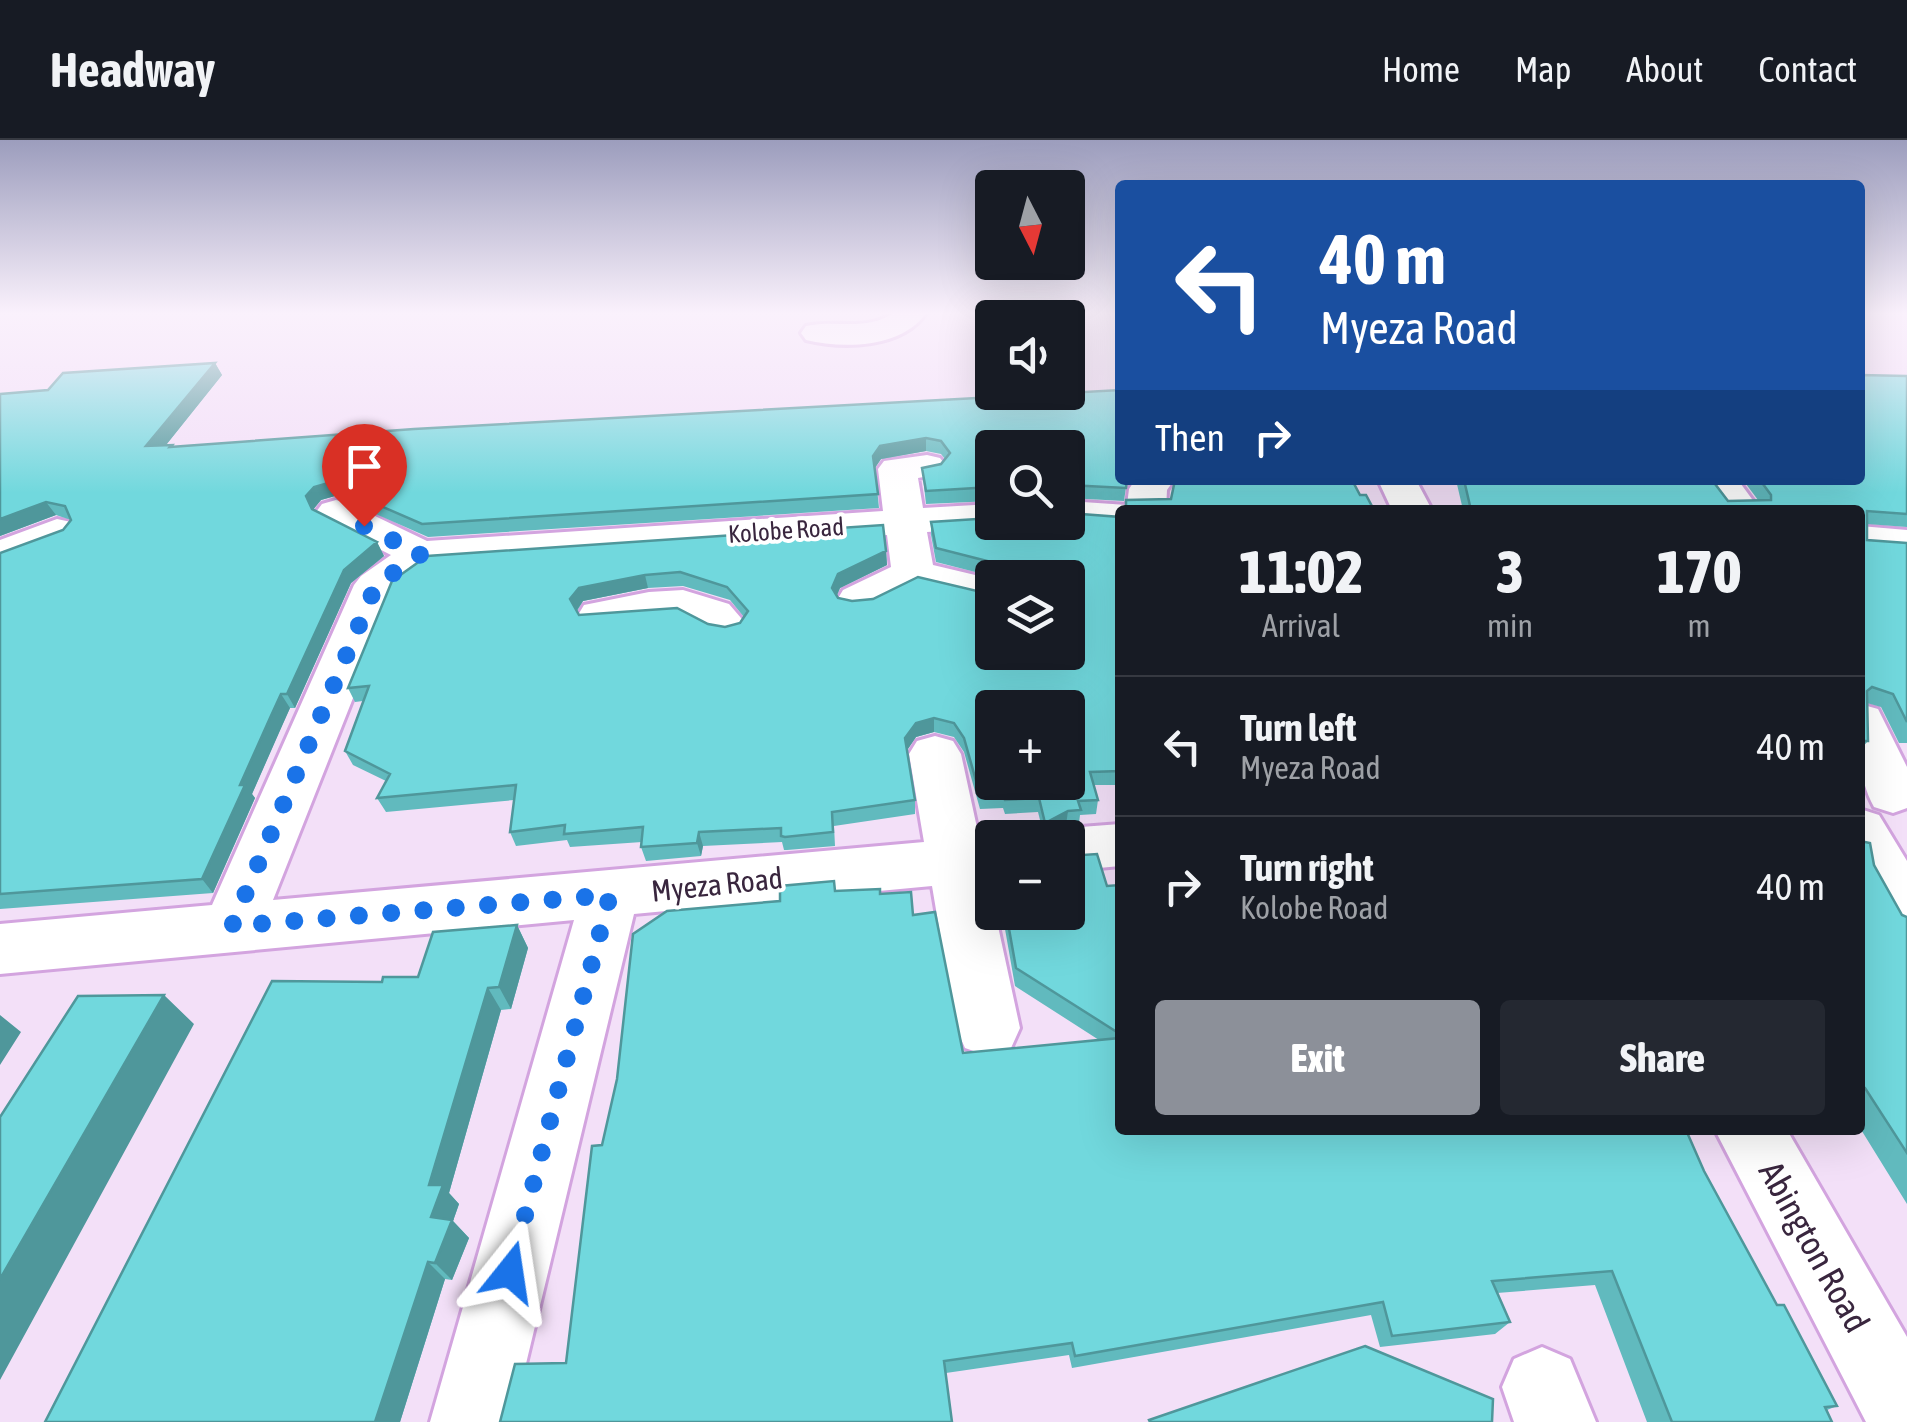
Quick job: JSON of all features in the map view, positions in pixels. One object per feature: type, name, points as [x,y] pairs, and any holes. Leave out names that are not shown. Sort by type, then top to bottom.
[{"type":"street","points":[[900,468],[913,573]]},
{"type":"street","name":"Kolobe Road","points":[[336,512],[421,554],[975,517]]},
{"type":"street","points":[[1085,513],[1115,514]]},
{"type":"street","points":[[0,554],[58,531]]},
{"type":"street","points":[[1865,538],[1907,542]]},
{"type":"street","points":[[658,606],[664,539]]},
{"type":"street","points":[[232,926],[376,585],[421,554]]},
{"type":"street","points":[[859,600],[913,573],[975,588]]},
{"type":"street","points":[[600,615],[694,605],[717,615],[724,625]]},
{"type":"street","points":[[1865,742],[1907,913]]},
{"type":"street","points":[[935,754],[974,859],[988,1028]]},
{"type":"street","points":[[1085,849],[1115,846]]},
{"type":"street","name":"Myeza Road","points":[[0,949],[974,859]]},
{"type":"street","points":[[470,1422],[610,895]]},
{"type":"street","name":"Abington Road","points":[[1752,1135],[1907,1416]]},
{"type":"building","points":[[63,373],[207,373],[146,446],[170,447],[414,429],[975,398],[975,410],[1085,410],[1085,392],[1115,390],[1115,485],[1126,485],[1085,486],[1085,430],[975,430],[975,488],[926,491],[922,468],[941,464],[950,453],[941,441],[926,438],[880,446],[873,456],[878,494],[422,524],[328,483],[314,487],[306,496],[312,509],[377,542],[344,570],[287,694],[281,694],[202,879],[0,894],[0,553],[63,530],[71,520],[65,506],[46,502],[0,519],[0,394],[48,390]]},
{"type":"building","points":[[1865,375],[1907,376],[1907,514],[1867,511],[1867,540],[1907,543],[1907,722],[1893,694],[1872,687],[1867,691],[1865,741],[1865,505],[1470,505],[1465,485],[1716,485],[1728,501],[1771,500],[1764,485],[1865,485]]},
{"type":"building","points":[[1174,485],[1355,485],[1371,505],[1126,505],[1126,500],[1171,499]]},
{"type":"building","points":[[1085,514],[1115,517],[1115,771],[1090,772],[1098,800],[1078,801],[1081,810],[1044,820],[1039,800],[1085,800],[1085,690],[975,690],[975,777],[964,738],[954,723],[934,718],[916,723],[905,738],[915,800],[832,812],[833,832],[785,837],[781,836],[781,828],[699,832],[697,843],[641,847],[643,827],[564,834],[565,825],[510,832],[516,785],[377,798],[390,774],[345,751],[369,686],[348,688],[392,581],[427,556],[883,525],[886,551],[838,574],[832,588],[838,598],[873,599],[918,577],[975,591],[975,670],[1085,670],[1085,560],[983,560],[936,548],[931,522],[975,519],[975,540],[1085,540]],"holes":[[[680,572],[727,587],[748,611],[740,623],[725,627],[708,624],[677,608],[579,615],[570,599],[579,588]]]},
{"type":"building","points":[[1865,842],[1870,843],[1874,865],[1902,915],[1907,917],[1907,1153],[1865,1088]]},
{"type":"building","points":[[1097,854],[1107,886],[1115,885],[1115,1031],[1016,968],[1009,930],[1085,930],[1085,855]]},
{"type":"building","points":[[834,881],[835,891],[911,892],[913,915],[935,912],[963,1053],[1115,1038],[1115,1135],[1688,1135],[1777,1305],[1784,1305],[1837,1406],[1825,1407],[1832,1422],[1672,1422],[1612,1271],[1492,1281],[1510,1322],[1392,1336],[1383,1302],[1075,1356],[1072,1343],[944,1361],[952,1422],[500,1422],[515,1364],[566,1363],[592,1146],[602,1145],[617,1079],[633,934],[667,911],[780,901],[780,886]]},
{"type":"building","points":[[517,925],[499,987],[488,988],[429,1185],[443,1185],[431,1217],[452,1220],[435,1263],[428,1262],[375,1422],[45,1422],[272,981],[382,982],[383,977],[418,977],[433,932]]},
{"type":"building","points":[[164,995],[0,1279],[0,1117],[78,996]]},
{"type":"building","points":[[1365,1346],[1493,1399],[1492,1422],[1149,1420]]},
{"type":"route","points":[[364,526],[421,554],[376,585],[232,926],[610,895],[510,1272]]}]
